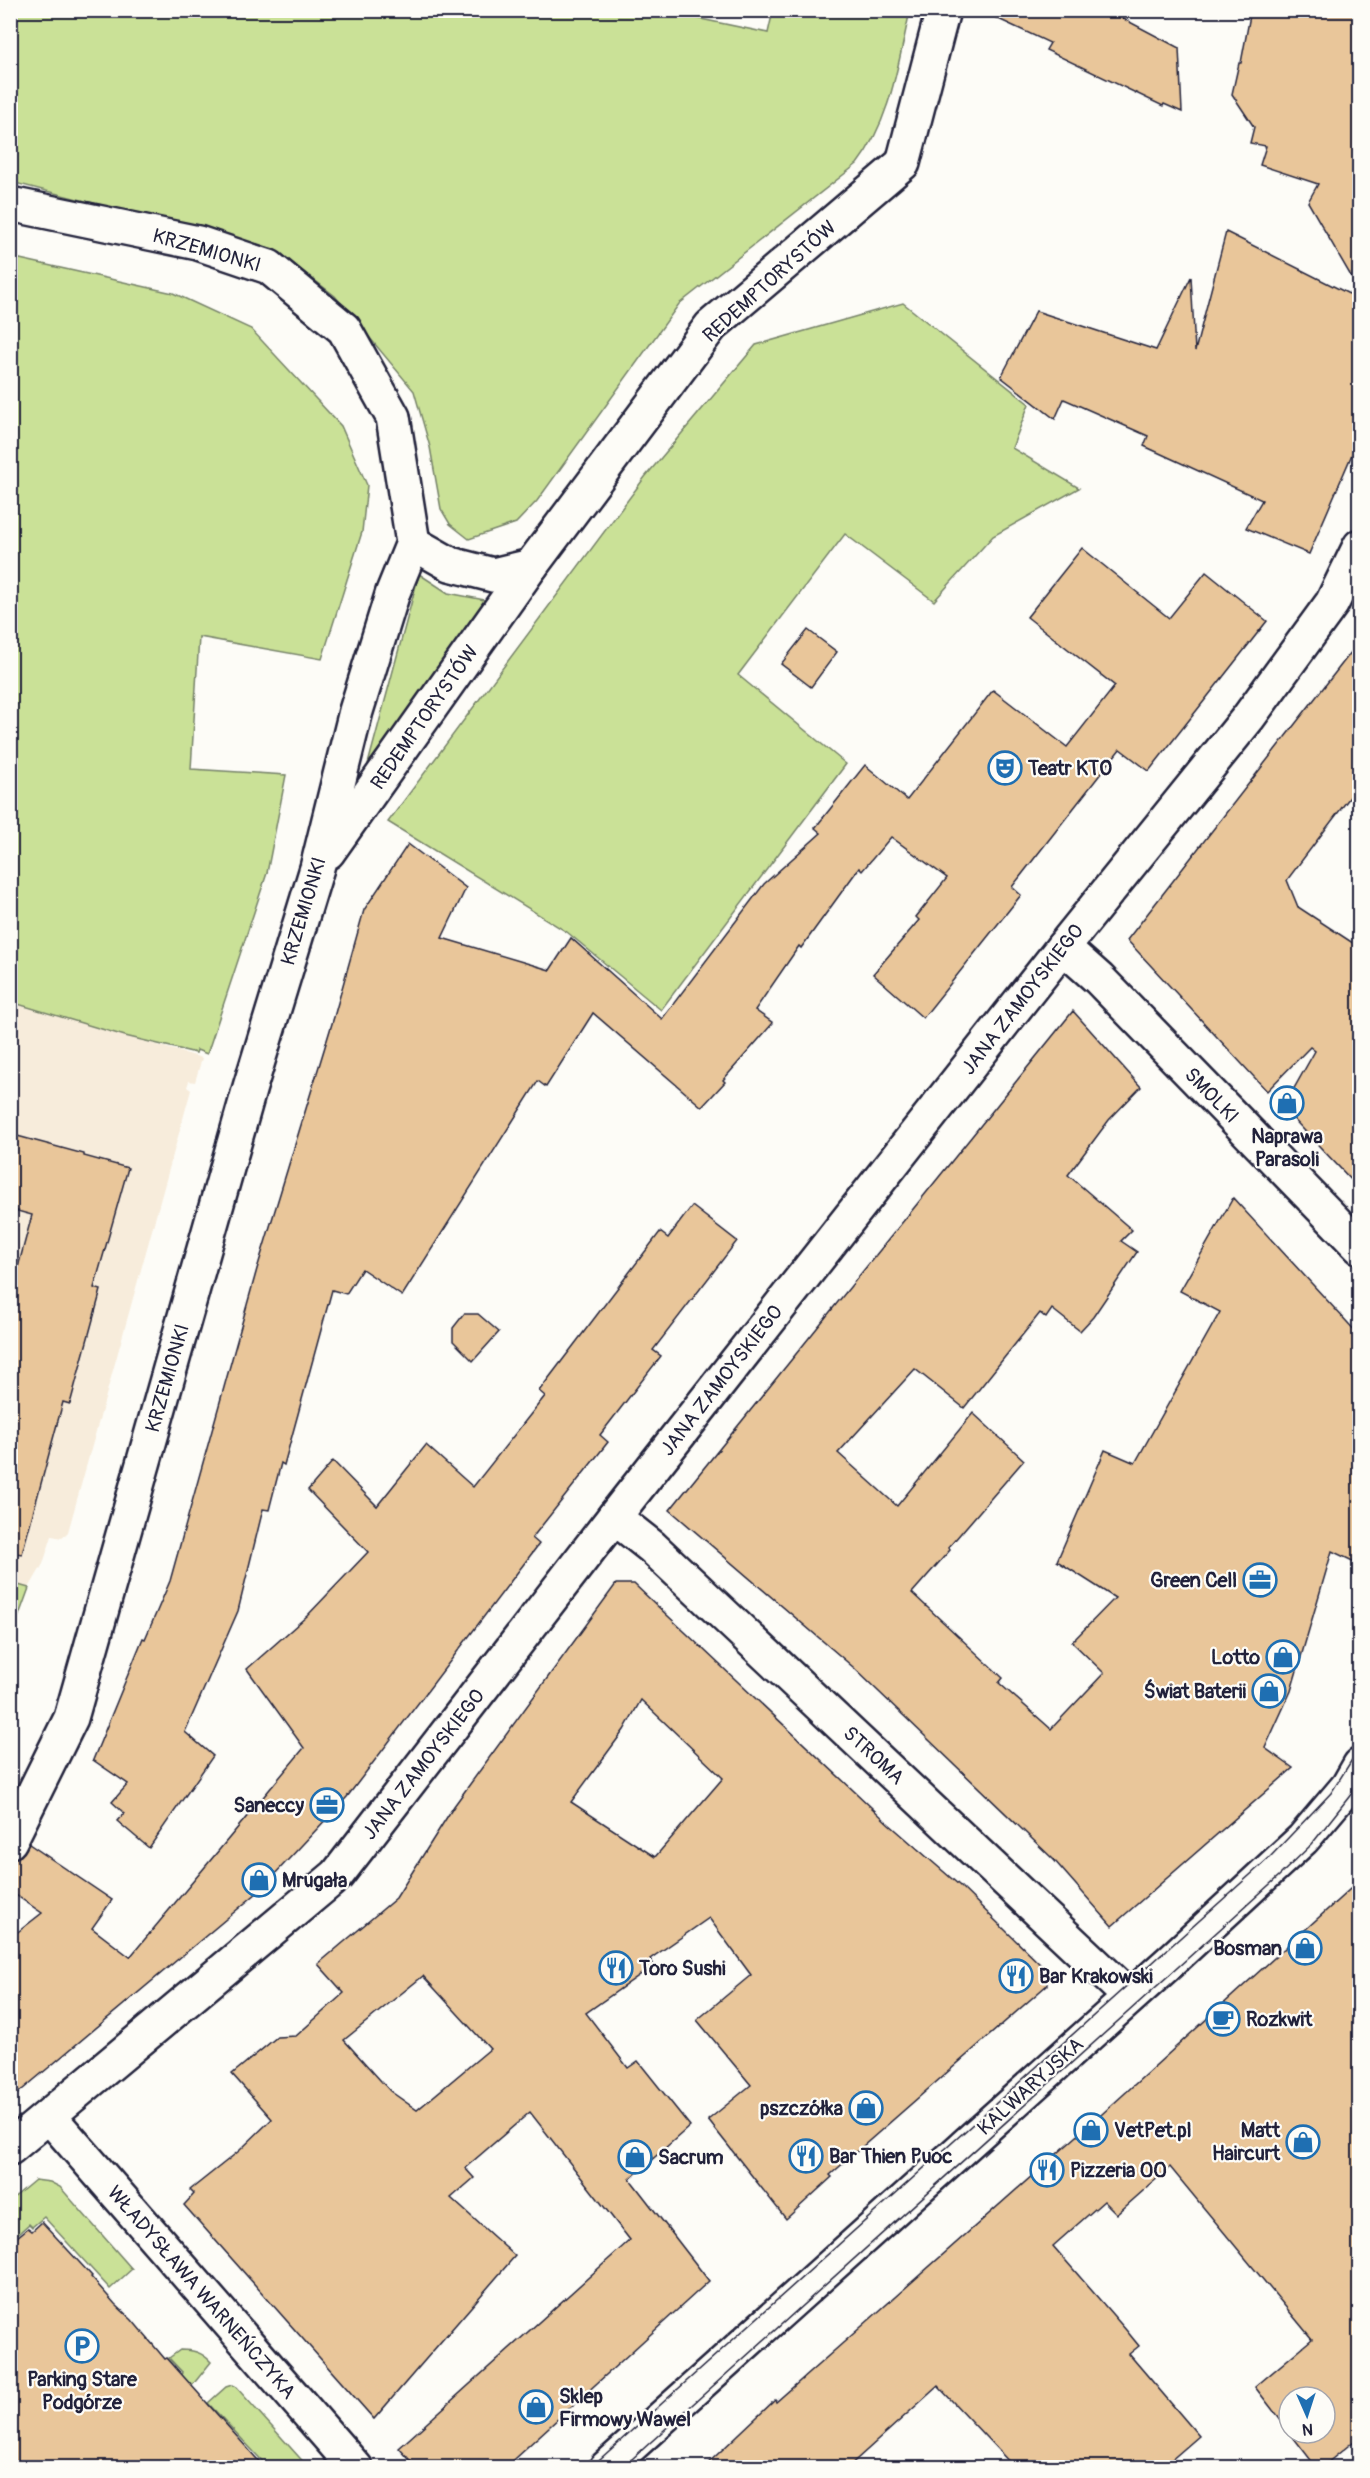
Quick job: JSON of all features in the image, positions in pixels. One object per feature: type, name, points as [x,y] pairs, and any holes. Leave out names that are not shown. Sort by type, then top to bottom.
[{"type":"street","name":"REDEMPTORYSTÓW","points":[[317,868],[531,566],[711,326],[903,163],[943,10]]},
{"type":"street","name":"KRZEMIONKI","points":[[10,204],[198,243],[269,267],[344,329],[393,417],[413,543],[393,592],[356,711],[317,868],[247,1098],[71,1718],[10,1841]]},
{"type":"street","points":[[413,543],[450,564],[493,576],[531,566]]},
{"type":"street","name":"JANA ZAMOYSKIEGO","points":[[10,2148],[337,1875],[614,1517],[1063,947],[1248,718],[1332,603],[1359,546]]},
{"type":"street","name":"SMOLKI","points":[[1063,947],[1099,979],[1359,1246]]},
{"type":"street","name":"STROMA","points":[[614,1517],[652,1547],[1130,1997]]},
{"type":"street","name":"KALWARYJSKA","points":[[606,2468],[1303,1839],[1348,1786],[1359,1765]]},
{"type":"street","name":"WŁADYSŁAWA WARNEŃCZYKA","points":[[49,2116],[356,2468]]},
{"type":"shaded area","points":[[10,1002],[202,1058],[195,1082],[189,1081],[187,1087],[191,1090],[68,1532],[62,1538],[52,1536],[43,1564],[29,1588],[10,1583]]},
{"type":"green space","points":[[658,10],[768,33],[773,11],[910,11],[886,110],[869,147],[857,164],[679,304],[537,501],[516,523],[469,539],[450,524],[441,509],[430,447],[414,391],[335,296],[274,249],[11,182],[10,11]]},
{"type":"green space","points":[[11,257],[173,293],[251,329],[341,426],[367,485],[362,532],[322,659],[199,637],[191,769],[286,775],[267,873],[207,1054],[125,1036],[11,1002]]},
{"type":"green space","points":[[903,303],[1029,404],[1012,448],[1079,488],[993,536],[934,601],[845,534],[738,675],[846,764],[661,1010],[567,932],[388,822],[645,477],[756,345]]},
{"type":"green space","points":[[419,574],[448,593],[490,601],[368,764]]},
{"type":"green space","points":[[10,1583],[29,1588],[11,1637]]},
{"type":"green space","points":[[35,2180],[50,2182],[60,2187],[132,2269],[110,2289],[44,2217],[32,2227],[29,2224],[11,2240],[11,2200]]},
{"type":"green space","points":[[180,2350],[197,2352],[211,2362],[191,2387],[79,2468],[183,2373],[169,2358]]},
{"type":"green space","points":[[232,2385],[308,2467],[268,2467],[208,2403],[226,2387]]},
{"type":"building","points":[[979,10],[1107,10],[1179,48],[1182,112],[1164,104],[1163,106],[1046,50],[1050,43]]},
{"type":"building","points":[[1251,10],[1359,10],[1359,290],[1308,202],[1318,184],[1260,165],[1266,146],[1250,143],[1254,127],[1232,94],[1239,63],[1241,63]]},
{"type":"building","points":[[1226,232],[1359,299],[1359,438],[1309,554],[1246,528],[1262,500],[1144,446],[1148,436],[1064,399],[1055,419],[1001,377],[1036,311],[1156,350],[1191,277],[1195,351]]},
{"type":"building","points":[[1082,548],[1169,618],[1206,572],[1267,621],[1149,771],[1120,749],[1012,887],[1021,895],[923,1018],[873,974],[919,920],[916,917],[947,878],[891,837],[862,871],[859,868],[801,948],[799,946],[755,1010],[773,1023],[702,1107],[593,1013],[546,1087],[538,1081],[402,1296],[362,1269],[346,1294],[332,1290],[284,1465],[281,1463],[269,1510],[263,1509],[238,1611],[185,1732],[213,1756],[149,1848],[117,1821],[124,1813],[112,1802],[128,1784],[93,1760],[143,1638],[145,1639],[170,1581],[257,1269],[334,1017],[364,910],[408,844],[466,888],[442,938],[550,970],[571,938],[662,1019],[764,884],[821,833],[815,828],[865,765],[907,800],[993,690],[1067,747],[1115,686],[1027,617]]},
{"type":"building","points":[[808,630],[837,652],[811,687],[781,664]]},
{"type":"building","points":[[1359,642],[1359,785],[1287,880],[1298,907],[1359,947],[1359,1188],[1283,1108],[1315,1051],[1310,1047],[1267,1091],[1127,940]]},
{"type":"building","points":[[1073,1011],[1141,1087],[1109,1120],[1068,1175],[1132,1230],[1121,1241],[1137,1252],[1093,1317],[1080,1331],[1052,1309],[1046,1318],[1040,1313],[964,1408],[915,1369],[838,1453],[897,1506],[973,1413],[1024,1460],[912,1593],[1003,1678],[999,1683],[1051,1729],[1104,1673],[1072,1642],[1115,1598],[1057,1561],[1105,1450],[1135,1463],[1220,1312],[1180,1291],[1233,1198],[1359,1335],[1359,1564],[1332,1551],[1291,1691],[1265,1748],[1293,1768],[1112,1926],[1054,1860],[853,1667],[670,1510]]},
{"type":"building","points":[[10,1134],[128,1168],[94,1288],[101,1290],[70,1404],[63,1402],[22,1554],[10,1552],[10,1297],[32,1215],[10,1209]]},
{"type":"building","points":[[692,1206],[737,1241],[653,1350],[661,1356],[600,1435],[608,1442],[532,1538],[539,1544],[347,1797],[257,1893],[10,2100],[10,1938],[42,1913],[10,1891],[10,1860],[21,1856],[29,1844],[112,1900],[92,1928],[130,1957],[304,1748],[247,1669],[307,1616],[368,1552],[308,1490],[333,1461],[377,1506],[426,1445],[473,1487],[545,1396],[539,1391],[660,1232],[668,1238]]},
{"type":"building","points":[[464,1314],[478,1314],[499,1332],[473,1361],[453,1341],[453,1328]]},
{"type":"building","points":[[616,1584],[634,1584],[889,1824],[959,1885],[1046,1970],[1047,1985],[830,2175],[832,2177],[786,2219],[708,2120],[751,2085],[697,2020],[751,1975],[709,1918],[650,1959],[654,1965],[586,2013],[628,2068],[638,2061],[690,2126],[630,2179],[709,2281],[504,2468],[417,2468],[399,2448],[630,2240],[530,2112],[465,2168],[474,2178],[451,2198],[515,2256],[374,2419],[184,2205],[194,2194],[190,2190],[239,2151],[272,2119],[232,2074],[277,2037],[296,2036],[344,1993],[318,1964],[396,1898],[454,1806]],"holes":[[[641,1700],[723,1778],[655,1857],[571,1802],[624,1730]],[[423,1976],[490,2049],[417,2110],[390,2091],[344,2040]]]},
{"type":"building","points":[[1359,1881],[1359,2437],[1321,2468],[1317,2468],[1299,2445],[1337,2445],[1337,2385],[1277,2385],[1277,2415],[1255,2387],[1312,2339],[1170,2167],[1117,2214],[1104,2201],[1053,2246],[1139,2346],[1129,2354],[1199,2436],[1162,2468],[1015,2468],[938,2386],[847,2468],[703,2468],[775,2400],[776,2402],[1102,2114]]},
{"type":"building","name":"Parking Stare Podgórze","points":[[42,2222],[265,2468],[10,2468],[10,2243],[28,2228],[32,2231]]},
{"type":"tram line","points":[[590,2468],[1269,1858],[1331,1793],[1360,1747]]},
{"type":"tram line","points":[[622,2468],[1279,1876],[1311,1845],[1360,1783]]},
{"type":"place","name":"Teatr KTO","points":[[1005,768]]},
{"type":"place","name":"Naprawa Parasoli","points":[[1287,1103]]},
{"type":"place","name":"Green Cell","points":[[1260,1580]]},
{"type":"place","name":"Lotto","points":[[1283,1657]]},
{"type":"place","name":"Świat Baterii","points":[[1269,1691]]},
{"type":"place","name":"Saneccy","points":[[327,1805]]},
{"type":"place","name":"Mrugała","points":[[259,1880]]},
{"type":"place","name":"Bosman","points":[[1305,1948]]},
{"type":"place","name":"Toro Sushi","points":[[616,1968]]},
{"type":"place","name":"Bar Krakowski","points":[[1016,1976]]},
{"type":"place","name":"Rozkwit","points":[[1223,2019]]},
{"type":"place","name":"pszczółka","points":[[866,2108]]},
{"type":"place","name":"VetPet.pl","points":[[1091,2130]]},
{"type":"place","name":"Matt Haircurt","points":[[1303,2142]]},
{"type":"place","name":"Bar Thien Puoc","points":[[806,2156]]},
{"type":"place","name":"Sacrum","points":[[635,2157]]},
{"type":"place","name":"Pizzeria 00","points":[[1047,2170]]},
{"type":"place","name":"Parking Stare Podgórze","points":[[82,2346]]},
{"type":"place","name":"Sklep Firmowy Wawel","points":[[536,2407]]}]
